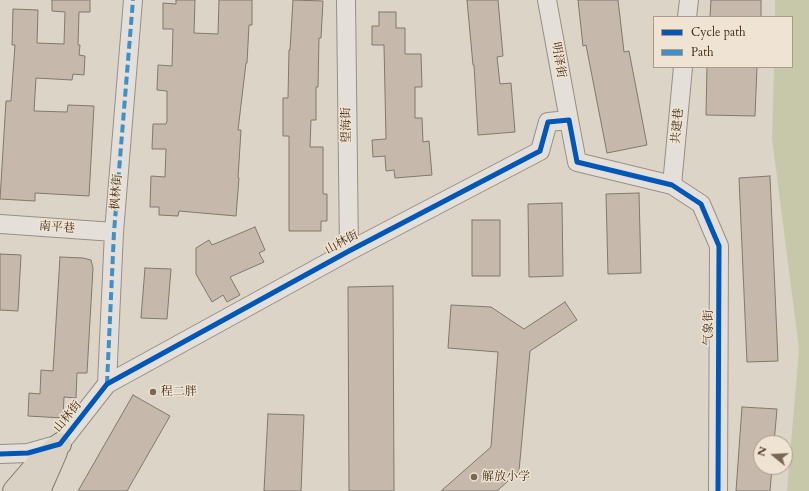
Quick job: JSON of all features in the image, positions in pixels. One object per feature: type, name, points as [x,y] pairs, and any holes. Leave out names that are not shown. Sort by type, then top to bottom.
[{"type":"main road","points":[[14,491],[39,462],[60,444]]},
{"type":"main road","points":[[39,491],[60,444]]},
{"type":"street","name":"枫林街","points":[[107,384],[114,232],[133,0]]},
{"type":"street","name":"望海街","points":[[346,0],[349,251]]},
{"type":"street","name":"明泽街","points":[[547,0],[569,120]]},
{"type":"street","points":[[687,16],[689,0]]},
{"type":"street","name":"共建巷","points":[[672,185],[683,68]]},
{"type":"street","name":"山林街","points":[[0,454],[28,453],[60,444],[107,384],[349,251],[540,151],[548,122],[569,120]]},
{"type":"street","points":[[569,120],[577,162],[672,185]]},
{"type":"street","name":"气象街","points":[[672,185],[701,204],[719,246],[718,491]]},
{"type":"street","name":"南平巷","points":[[0,224],[114,232]]},
{"type":"green space","points":[[775,0],[809,0],[809,491],[787,491],[788,475],[793,475],[793,435],[792,435],[799,349],[772,138],[774,68],[793,68],[793,16],[775,16]]},
{"type":"building","points":[[52,0],[90,0],[90,12],[79,12],[78,45],[80,45],[79,55],[85,56],[84,75],[73,74],[72,80],[36,78],[34,111],[67,112],[68,105],[94,106],[89,196],[35,193],[35,201],[0,199],[6,101],[11,101],[15,45],[12,45],[13,9],[38,10],[37,43],[64,44],[65,12],[52,11]]},
{"type":"building","points":[[176,0],[195,0],[194,33],[218,34],[219,0],[252,0],[252,25],[249,25],[247,63],[238,130],[241,130],[236,216],[179,211],[178,216],[159,215],[159,207],[150,207],[151,176],[165,177],[166,149],[152,149],[153,124],[166,124],[167,121],[167,91],[157,90],[158,65],[172,66],[173,29],[163,29],[163,3],[176,4]]},
{"type":"building","points":[[293,0],[323,1],[321,38],[319,38],[318,87],[316,87],[316,120],[311,120],[310,147],[323,147],[323,194],[327,194],[327,221],[321,221],[321,231],[289,231],[289,136],[283,136],[283,98],[288,98],[289,50]]},
{"type":"building","points":[[467,0],[498,0],[503,56],[497,57],[500,84],[511,83],[515,132],[478,135],[474,65]]},
{"type":"building","points":[[578,0],[618,0],[624,52],[629,51],[647,145],[607,153],[586,45],[583,46]]},
{"type":"building","points":[[711,0],[761,0],[761,16],[710,16]]},
{"type":"building","points":[[379,12],[396,12],[396,28],[405,28],[405,54],[421,54],[422,87],[415,87],[415,118],[422,118],[423,142],[429,141],[432,175],[395,178],[394,170],[386,171],[385,156],[373,157],[372,140],[386,139],[384,45],[372,45],[372,26],[379,26]]},
{"type":"building","points":[[707,68],[757,68],[755,116],[706,115]]},
{"type":"building","points":[[770,176],[778,361],[747,362],[739,178]]},
{"type":"building","points":[[639,193],[641,273],[608,274],[606,194]]},
{"type":"building","points":[[562,203],[563,276],[529,277],[528,204]]},
{"type":"building","points":[[472,220],[500,220],[500,276],[472,276]]},
{"type":"building","points":[[255,227],[265,250],[259,253],[264,262],[230,277],[240,295],[227,302],[223,295],[212,302],[196,274],[196,248],[209,240],[212,245]]},
{"type":"building","points":[[0,254],[21,255],[18,311],[0,310]]},
{"type":"building","points":[[60,257],[83,258],[91,260],[93,268],[87,373],[77,373],[76,398],[64,397],[63,418],[28,416],[29,393],[40,394],[41,370],[53,371]]},
{"type":"building","points":[[145,268],[171,269],[167,319],[141,318]]},
{"type":"building","points":[[393,286],[394,491],[349,491],[348,287]]},
{"type":"building","points":[[565,302],[577,320],[530,351],[519,471],[497,491],[441,491],[491,447],[498,352],[448,348],[451,305],[491,307],[524,329]]},
{"type":"building","points":[[133,395],[170,416],[127,491],[78,491]]},
{"type":"building","points":[[742,407],[777,409],[775,435],[753,435],[753,475],[771,475],[770,491],[736,491]]},
{"type":"building","points":[[268,414],[304,415],[301,491],[264,491]]},
{"type":"marked path","points":[[107,384],[114,232],[133,0]]},
{"type":"cycle path","points":[[0,454],[28,453],[60,444],[107,384],[349,251],[540,151],[548,122],[569,120],[577,162],[672,185],[701,204],[719,246],[718,491]]},
{"type":"place","name":"程二胖","points":[[153,392]]},
{"type":"place","name":"解放小学","points":[[474,477]]}]
